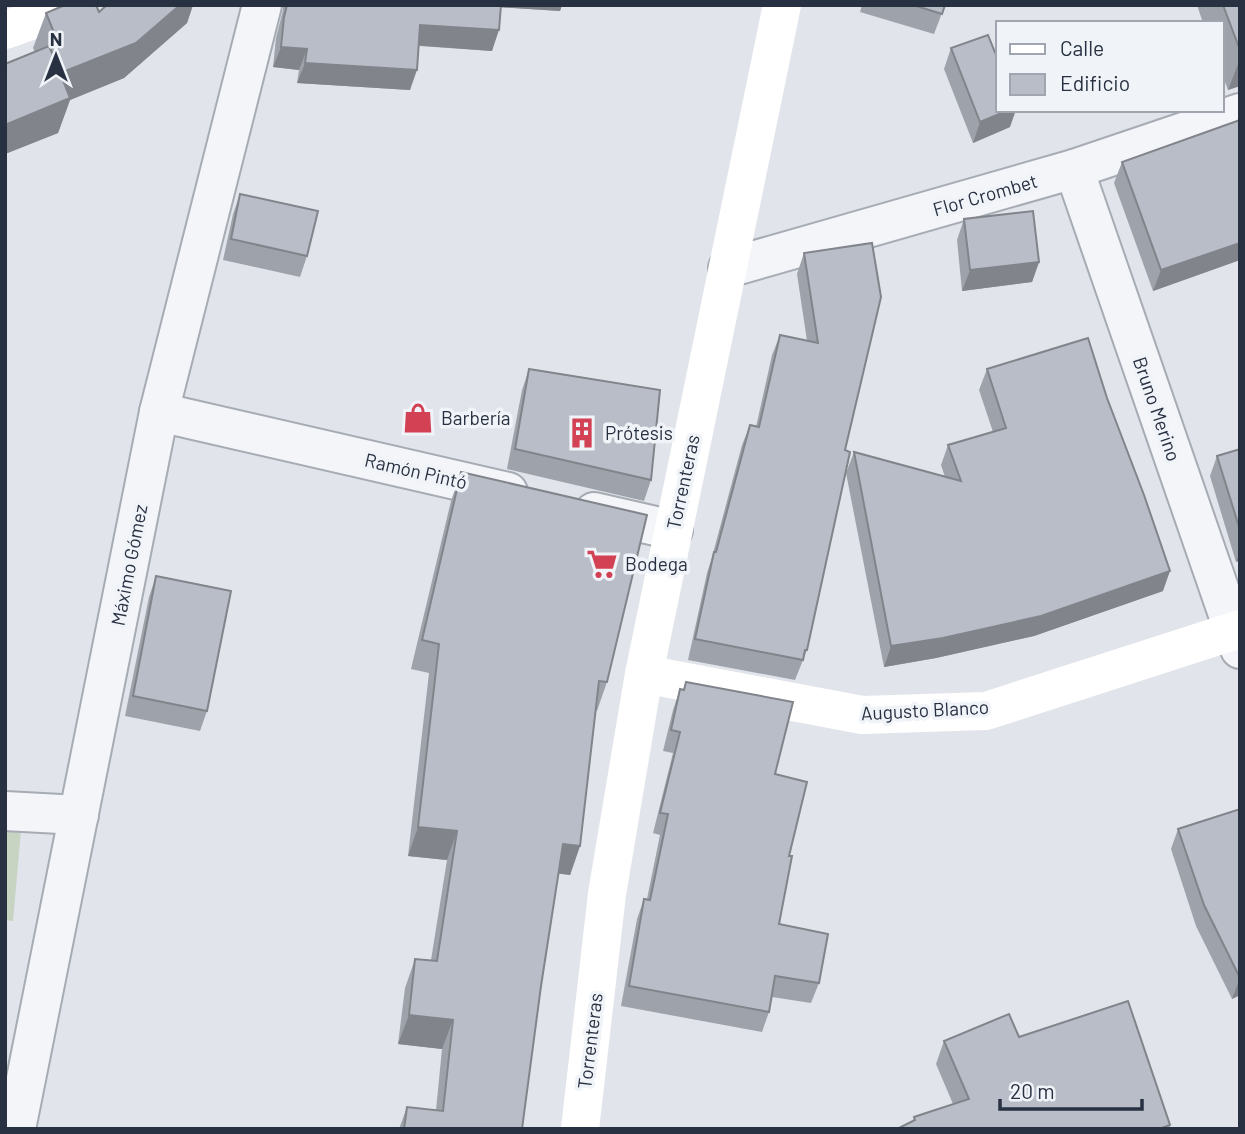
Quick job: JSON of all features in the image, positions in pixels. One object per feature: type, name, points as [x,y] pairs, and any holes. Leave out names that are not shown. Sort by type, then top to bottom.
[{"type":"street","points":[[5,30],[76,5]]},
{"type":"street","name":"Máximo Gómez","points":[[16,1129],[159,412],[262,5]]},
{"type":"street","name":"Torrenteras","points":[[580,1129],[607,894],[644,674],[782,5]]},
{"type":"street","name":"Flor Crombet","points":[[728,268],[1074,169],[1240,113]]},
{"type":"street","name":"Bruno Merino","points":[[1074,169],[1238,636]]},
{"type":"street","name":"Ramón Pintó","points":[[159,412],[673,530]]},
{"type":"street","name":"Augusto Blanco","points":[[644,674],[862,715],[986,711],[1238,636]]},
{"type":"street","points":[[5,811],[79,815]]},
{"type":"green space","points":[[5,828],[21,830],[13,921],[5,920]]},
{"type":"building","points":[[65,5],[96,5],[99,12],[107,5],[180,5],[136,43],[60,73],[70,98],[5,125],[5,64],[49,46],[52,53],[60,47],[46,13]]},
{"type":"building","points":[[287,5],[501,5],[499,30],[420,25],[417,70],[305,63],[307,49],[281,47]]},
{"type":"building","points":[[913,5],[945,5],[942,14]]},
{"type":"building","points":[[1223,5],[1240,5],[1240,50]]},
{"type":"building","points":[[988,35],[996,55],[996,112],[1004,112],[980,122],[951,48]]},
{"type":"building","points":[[1240,120],[1240,243],[1161,270],[1122,162]]},
{"type":"building","points":[[240,194],[318,211],[307,256],[231,239]]},
{"type":"building","points":[[1033,211],[1039,262],[970,270],[964,219]]},
{"type":"building","points":[[872,243],[881,297],[845,450],[850,452],[803,660],[695,639],[714,552],[750,425],[759,427],[780,335],[818,343],[804,253]]},
{"type":"building","points":[[1088,338],[1170,571],[1041,616],[943,638],[891,646],[854,452],[961,481],[948,445],[1006,428],[987,369]]},
{"type":"building","name":"Prótesis","points":[[529,369],[660,390],[651,480],[515,449]]},
{"type":"building","points":[[1240,449],[1240,530],[1217,456]]},
{"type":"building","points":[[461,472],[647,515],[607,682],[599,681],[580,846],[563,844],[522,1129],[404,1129],[407,1107],[443,1111],[453,1020],[409,1015],[415,959],[437,961],[457,831],[418,827],[439,644],[422,640]]},
{"type":"building","points":[[156,576],[231,591],[207,711],[133,696]]},
{"type":"building","points":[[686,682],[793,702],[775,774],[807,782],[789,856],[792,856],[779,924],[828,934],[819,983],[775,976],[769,1012],[629,986],[644,899],[650,900],[668,814],[660,813],[680,732],[671,730],[680,689],[684,690]]},
{"type":"building","points":[[1240,809],[1240,978],[1204,905],[1178,829]]},
{"type":"building","points":[[1128,1001],[1170,1125],[1159,1129],[897,1129],[915,1120],[914,1117],[969,1099],[944,1041],[1009,1014],[1019,1037]]},
{"type":"place","name":"Barbería","points":[[418,418]]},
{"type":"place","name":"Prótesis","points":[[582,433]]},
{"type":"place","name":"Bodega","points":[[602,564]]}]
